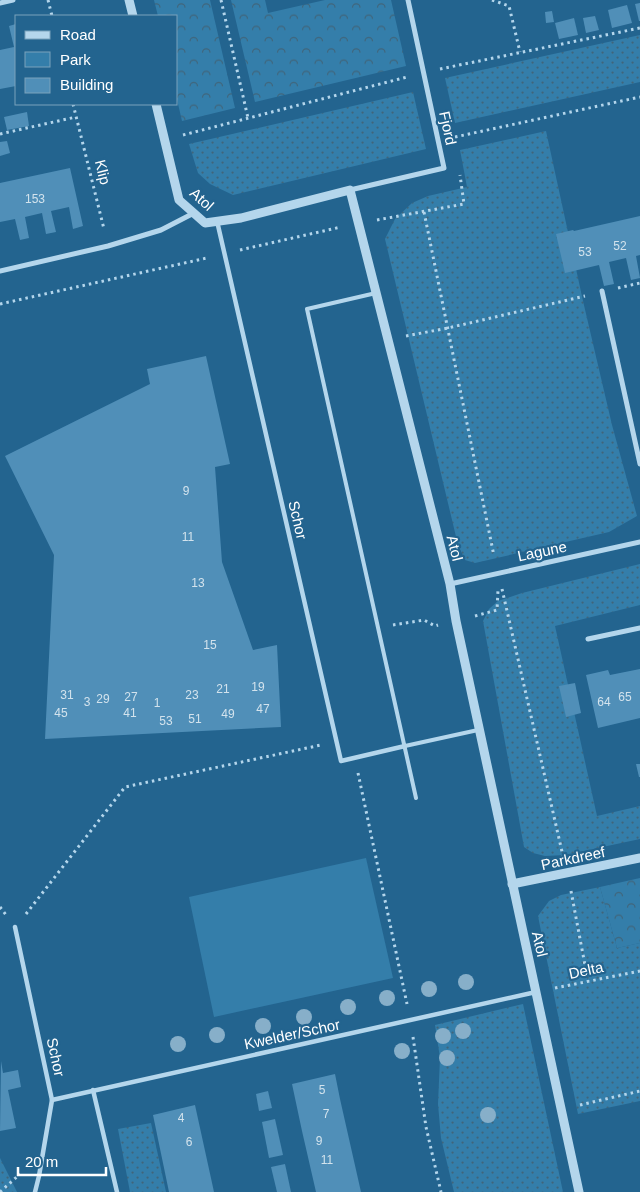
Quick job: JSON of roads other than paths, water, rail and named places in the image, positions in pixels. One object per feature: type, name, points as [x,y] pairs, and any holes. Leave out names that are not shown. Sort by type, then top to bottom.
[{"type":"street","points":[[0,3],[13,0]]},
{"type":"street","points":[[129,0],[133,15]]},
{"type":"street","name":"Fjord","points":[[350,190],[444,168],[408,0]]},
{"type":"street","name":"Atol","points":[[156,105],[179,200],[205,223],[241,218],[350,190],[450,584],[512,884],[579,1192]]},
{"type":"street","points":[[0,271],[108,246],[161,230],[194,213]]},
{"type":"street","name":"Schor","points":[[217,221],[340,761],[405,746]]},
{"type":"street","points":[[602,291],[640,464]]},
{"type":"street","name":"Lagune","points":[[450,584],[640,542]]},
{"type":"street","points":[[588,639],[640,628]]},
{"type":"street","name":"Parkdreef","points":[[512,884],[640,858]]},
{"type":"street","name":"Schor","points":[[15,927],[52,1100],[39,1176],[34,1192]]},
{"type":"street","name":"Kwelder/Schor","points":[[52,1100],[537,992]]},
{"type":"street","points":[[93,1090],[116,1192]]},
{"type":"lane","points":[[376,293],[307,309],[416,798]]},
{"type":"lane","points":[[405,746],[480,730]]}]
